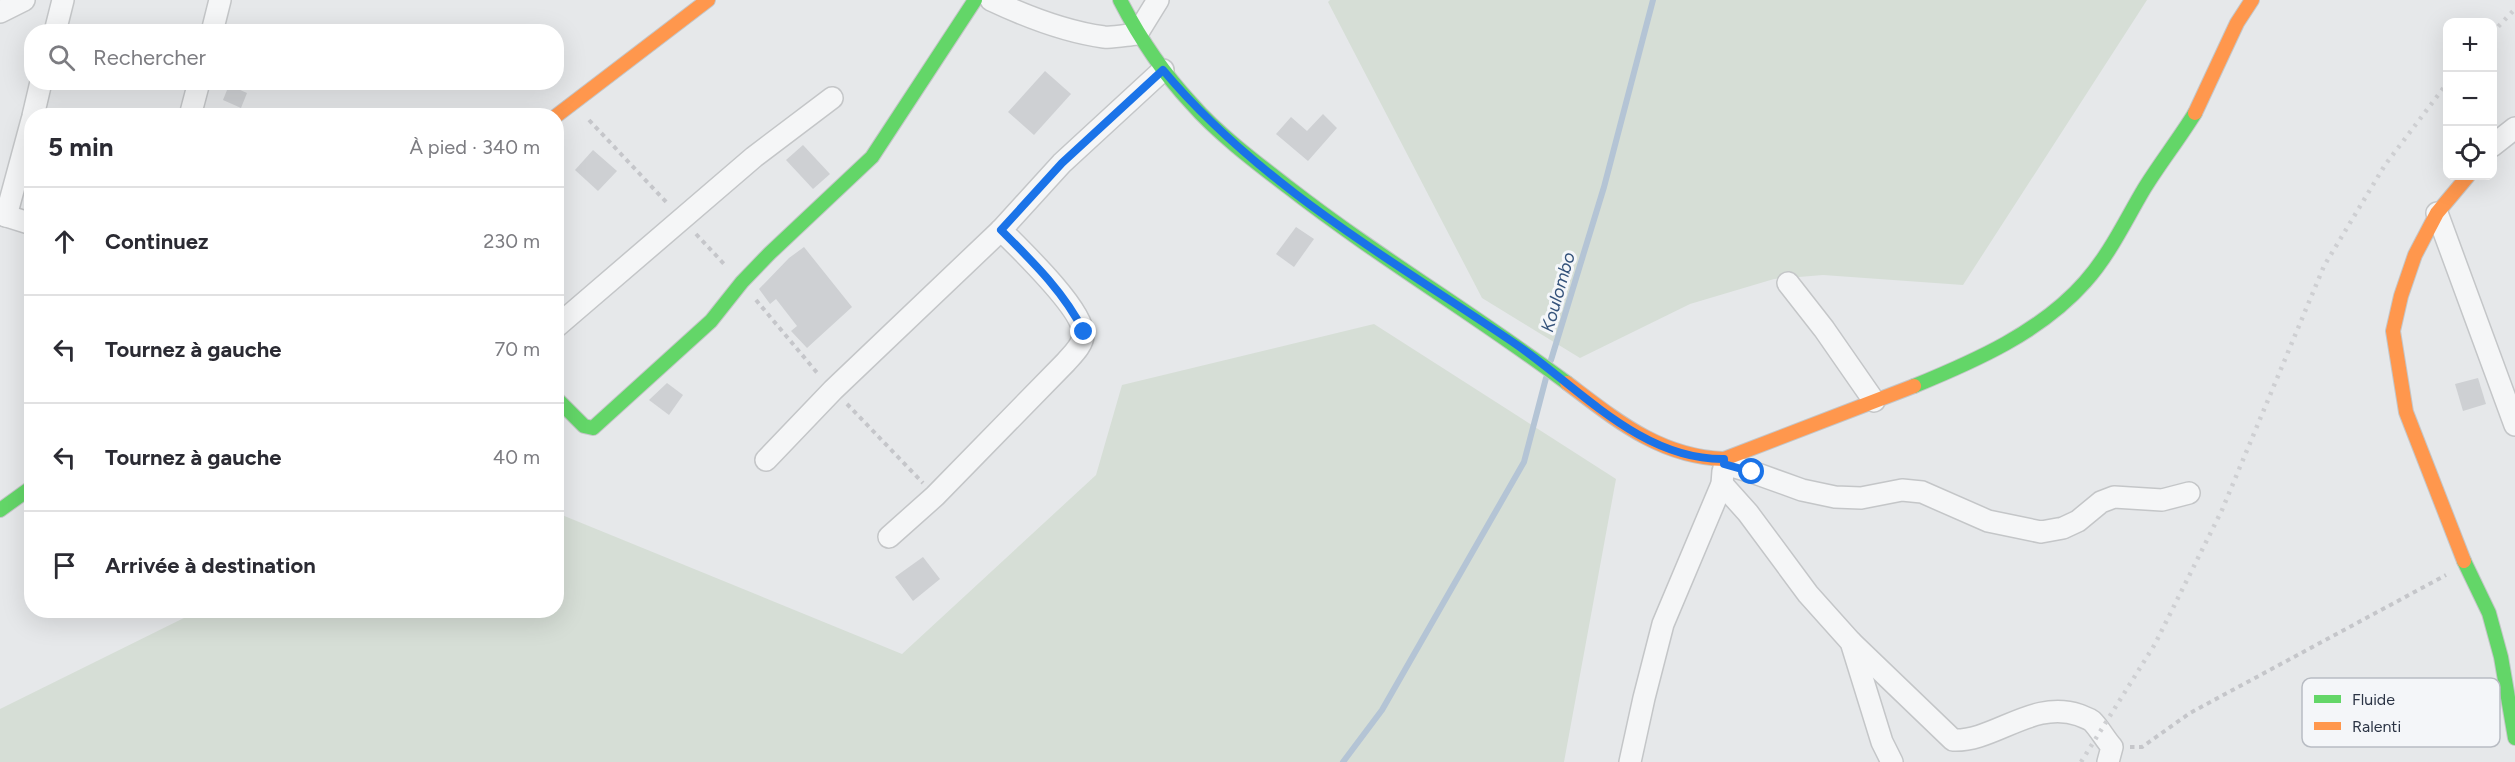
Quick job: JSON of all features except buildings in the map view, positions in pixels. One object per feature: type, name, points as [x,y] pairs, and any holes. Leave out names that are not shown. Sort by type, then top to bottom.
[{"type":"street","points":[[0,12],[24,0]]},
{"type":"street","points":[[57,24],[63,0]]},
{"type":"street","points":[[214,24],[220,0]]},
{"type":"street","points":[[564,111],[708,0]]},
{"type":"street","points":[[564,406],[584,426],[590,429],[595,427],[711,321],[742,282],[770,253],[872,157],[975,0]]},
{"type":"street","points":[[991,0],[1012,10],[1074,30],[1105,37],[1137,34]]},
{"type":"street","points":[[1120,0],[1137,34],[1192,105],[1262,167],[1375,252],[1519,347],[1620,423],[1671,450],[1723,469],[1834,497],[1861,498],[1902,490],[1922,492],[1988,521],[2041,532],[2063,528],[2078,521],[2101,502],[2114,497],[2162,500],[2189,493]]},
{"type":"street","points":[[1137,34],[1158,0]]},
{"type":"street","points":[[1630,762],[1663,624],[1723,469],[1980,356],[2019,334],[2068,301],[2089,280],[2110,251],[2149,181],[2181,136],[2202,101],[2231,37],[2252,0]]},
{"type":"street","points":[[766,460],[833,390],[1001,230],[1062,163],[1163,70]]},
{"type":"street","points":[[35,108],[39,90]]},
{"type":"street","points":[[192,108],[197,90]]},
{"type":"street","points":[[564,320],[754,157],[832,98]]},
{"type":"street","points":[[2497,143],[2515,128]]},
{"type":"street","points":[[24,146],[3,215],[24,222]]},
{"type":"street","points":[[2465,180],[2437,213],[2415,255],[2400,296],[2393,331],[2406,412],[2465,565],[2508,655],[2515,738]]},
{"type":"street","points":[[2437,213],[2515,425]]},
{"type":"street","points":[[889,537],[935,496],[1066,362],[1083,340],[1084,332],[1070,305],[1001,230]]},
{"type":"street","points":[[1788,283],[1824,329],[1874,401]]},
{"type":"street","points":[[1723,469],[1748,513],[1808,594],[1851,642],[1953,740],[1964,740],[2049,711],[2071,712],[2091,720],[2110,754]]},
{"type":"street","points":[[0,510],[24,493]]},
{"type":"street","points":[[1851,642],[1882,742],[1892,762]]},
{"type":"path","points":[[574,104],[742,282],[833,390],[935,496]]},
{"type":"path","points":[[2110,754],[2142,747],[2190,713],[2465,565]]},
{"type":"shaded area","points":[[1330,0],[2147,0],[1963,285],[1823,275],[1774,279],[1690,304],[1580,358],[1482,298],[1328,2]]},
{"type":"shaded area","points":[[1374,324],[1616,479],[1564,762],[0,762],[0,709],[184,618],[564,618],[564,516],[902,654],[1096,475],[1122,385]]},
{"type":"waterway","name":"Koulombo","points":[[1551,360],[1604,187],[1653,0]]},
{"type":"waterway","name":"Koulombo","points":[[1343,762],[1382,710],[1524,462],[1546,378]]},
{"type":"railway","points":[[2497,28],[2515,9]]},
{"type":"railway","points":[[2081,762],[2155,644],[2222,510],[2324,266],[2385,165],[2443,89]]},
{"type":"traffic: fast","points":[[564,406],[584,426],[593,428],[711,321],[742,282],[770,253],[872,157],[975,0]]},
{"type":"traffic: fast","points":[[1120,0],[1135,28],[1161,67],[1202,115],[1225,137],[1322,213],[1567,383]]},
{"type":"traffic: fast","points":[[1914,386],[2006,343],[2028,330],[2068,300],[2102,260],[2144,189],[2195,113]]},
{"type":"traffic: fast","points":[[0,510],[24,493]]},
{"type":"traffic: fast","points":[[2464,561],[2489,613],[2501,657],[2515,738]]},
{"type":"traffic: slow","points":[[564,110],[708,0]]},
{"type":"traffic: slow","points":[[2195,113],[2237,23],[2252,0]]},
{"type":"traffic: slow","points":[[2464,561],[2406,412],[2393,331],[2401,296],[2415,255],[2437,213],[2465,180]]},
{"type":"traffic: slow","points":[[1567,383],[1621,423],[1659,444],[1701,457],[1724,459],[1914,386]]},
{"type":"route","points":[[1084,332],[1070,305],[1001,230],[1062,163],[1163,70],[1192,105],[1222,133],[1328,218],[1375,252],[1519,347],[1620,423],[1671,450],[1698,458],[1724,459],[1724,464],[1752,472]]}]
